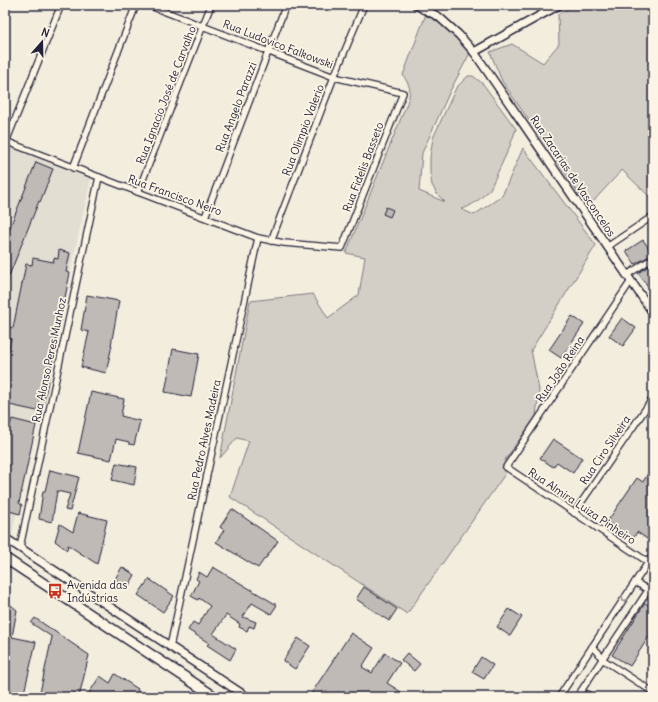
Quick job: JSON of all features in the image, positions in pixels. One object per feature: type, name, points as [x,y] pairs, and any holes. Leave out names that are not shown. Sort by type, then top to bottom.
[{"type":"main road","points":[[5,558],[215,697]]},
{"type":"street","points":[[6,141],[61,5]]},
{"type":"street","points":[[73,168],[136,5]]},
{"type":"street","name":"Rua Ludovico Falkowski","points":[[148,5],[334,76],[403,93]]},
{"type":"street","name":"Rua Ignacio José de Carvalho","points":[[138,192],[211,5]]},
{"type":"street","name":"Rua Angelo Parazzi","points":[[205,217],[286,5]]},
{"type":"street","name":"Rua Olimpio Valerio","points":[[271,241],[334,76],[364,5]]},
{"type":"street","name":"Rua Zacarias de Vasconcelos","points":[[416,5],[438,17],[459,35],[474,52],[653,313]]},
{"type":"street","points":[[424,10],[432,5]]},
{"type":"street","points":[[474,52],[559,5]]},
{"type":"street","name":"Rua Fidelis Basseto","points":[[342,248],[403,93]]},
{"type":"street","name":"Rua Francisco Neiro","points":[[6,141],[258,238],[284,244],[342,248]]},
{"type":"street","name":"Rua Alonso Peres Munhoz","points":[[20,548],[99,177]]},
{"type":"street","points":[[607,247],[653,216]]},
{"type":"street","name":"Rua Pedro Alves Madeira","points":[[170,647],[258,238]]},
{"type":"street","points":[[629,278],[653,258]]},
{"type":"street","name":"Rua João Reina","points":[[506,467],[629,278]]},
{"type":"street","name":"Rua Ciro Silveira","points":[[574,513],[653,398]]},
{"type":"street","name":"Rua Almira Luiza Pinheiro","points":[[506,467],[648,562]]},
{"type":"street","points":[[5,538],[246,697]]},
{"type":"street","points":[[559,697],[653,554]]},
{"type":"street","points":[[635,582],[651,592]]},
{"type":"street","points":[[577,697],[602,659],[651,592],[653,583]]},
{"type":"street","points":[[592,647],[598,652],[602,659],[653,692]]},
{"type":"shaded area","points":[[575,5],[633,5],[635,7],[637,5],[653,5],[653,200],[622,170],[588,207],[502,81],[490,52],[512,44],[543,63],[559,44],[558,14]]},
{"type":"shaded area","points":[[426,14],[452,30],[470,53],[450,91],[422,153],[419,191],[445,202],[437,194],[432,185],[430,157],[433,138],[456,88],[468,76],[473,76],[483,84],[516,129],[510,146],[490,189],[473,204],[461,209],[474,215],[502,196],[523,148],[596,245],[531,350],[539,390],[536,416],[505,460],[505,474],[407,614],[230,497],[249,441],[237,438],[220,458],[250,301],[313,294],[328,318],[359,295],[365,257],[346,253],[406,106],[410,90],[403,75]]},
{"type":"shaded area","points":[[5,140],[92,174],[10,543],[5,540]]},
{"type":"building","points":[[36,162],[53,169],[5,286],[5,240]]},
{"type":"building","points":[[386,207],[393,210],[390,217],[383,214]]},
{"type":"building","points":[[643,240],[653,254],[635,264],[626,251]]},
{"type":"building","points":[[59,250],[70,253],[66,272],[70,273],[43,406],[38,405],[37,411],[5,404],[5,366],[11,339],[5,337],[5,332],[6,327],[13,328],[26,264],[32,265],[33,258],[53,262],[54,258],[58,259]]},
{"type":"building","points":[[653,263],[653,293],[638,273]]},
{"type":"building","points":[[87,295],[119,301],[106,373],[81,367],[89,332],[81,330]]},
{"type":"building","points":[[572,316],[584,324],[561,358],[549,350]]},
{"type":"building","points":[[622,318],[636,328],[623,346],[609,336]]},
{"type":"building","points":[[173,349],[199,354],[191,397],[165,392]]},
{"type":"building","points":[[91,392],[124,399],[121,416],[140,421],[134,445],[129,444],[129,442],[116,439],[111,460],[78,453]]},
{"type":"building","points":[[12,419],[36,425],[19,503],[22,505],[20,514],[5,510],[8,501],[5,501],[5,428],[9,429]]},
{"type":"building","points":[[553,439],[582,458],[573,473],[557,462],[553,467],[540,458]]},
{"type":"building","points":[[116,463],[137,467],[134,485],[112,480]]},
{"type":"building","points":[[653,465],[653,543],[637,532],[633,539],[607,522],[637,478],[643,482]]},
{"type":"building","points":[[50,470],[79,477],[70,511],[65,510],[70,494],[57,491],[52,522],[39,519],[43,491],[45,491]]},
{"type":"building","points":[[232,509],[278,541],[258,568],[216,542],[224,530],[220,527]]},
{"type":"building","points":[[78,513],[107,520],[97,564],[68,545],[67,550],[55,541],[60,524],[73,532]]},
{"type":"building","points":[[122,567],[135,575],[128,587],[115,579]]},
{"type":"building","points":[[213,567],[277,605],[271,614],[252,603],[243,617],[256,622],[254,628],[249,626],[247,631],[239,627],[240,624],[226,615],[213,634],[236,649],[230,660],[207,645],[209,643],[188,630],[193,622],[198,625],[210,606],[199,598],[198,600],[191,596],[199,581],[196,579],[199,572],[207,577]]},
{"type":"building","points":[[149,579],[174,596],[163,612],[138,595]]},
{"type":"building","points":[[364,587],[397,609],[389,621],[356,599]]},
{"type":"building","points":[[7,602],[17,610],[12,637],[36,642],[23,697],[5,697],[5,610]]},
{"type":"building","points":[[645,603],[653,608],[653,630],[630,666],[612,655]]},
{"type":"building","points":[[509,609],[522,617],[510,636],[497,627]]},
{"type":"building","points":[[35,618],[89,655],[79,697],[39,697],[52,637],[31,623]]},
{"type":"building","points":[[351,633],[374,648],[362,667],[372,673],[385,653],[400,663],[387,683],[409,697],[309,697]]},
{"type":"building","points":[[298,638],[310,646],[295,669],[283,661]]},
{"type":"building","points":[[407,653],[420,664],[414,671],[401,660]]},
{"type":"building","points":[[481,657],[493,665],[484,679],[472,672]]},
{"type":"building","points":[[115,674],[138,689],[137,691],[146,697],[95,697],[89,693],[100,676],[110,683]]},
{"type":"building","points":[[587,690],[599,697],[582,697]]},
{"type":"place","name":"Avenida das Indústrias","points":[[55,591]]}]
